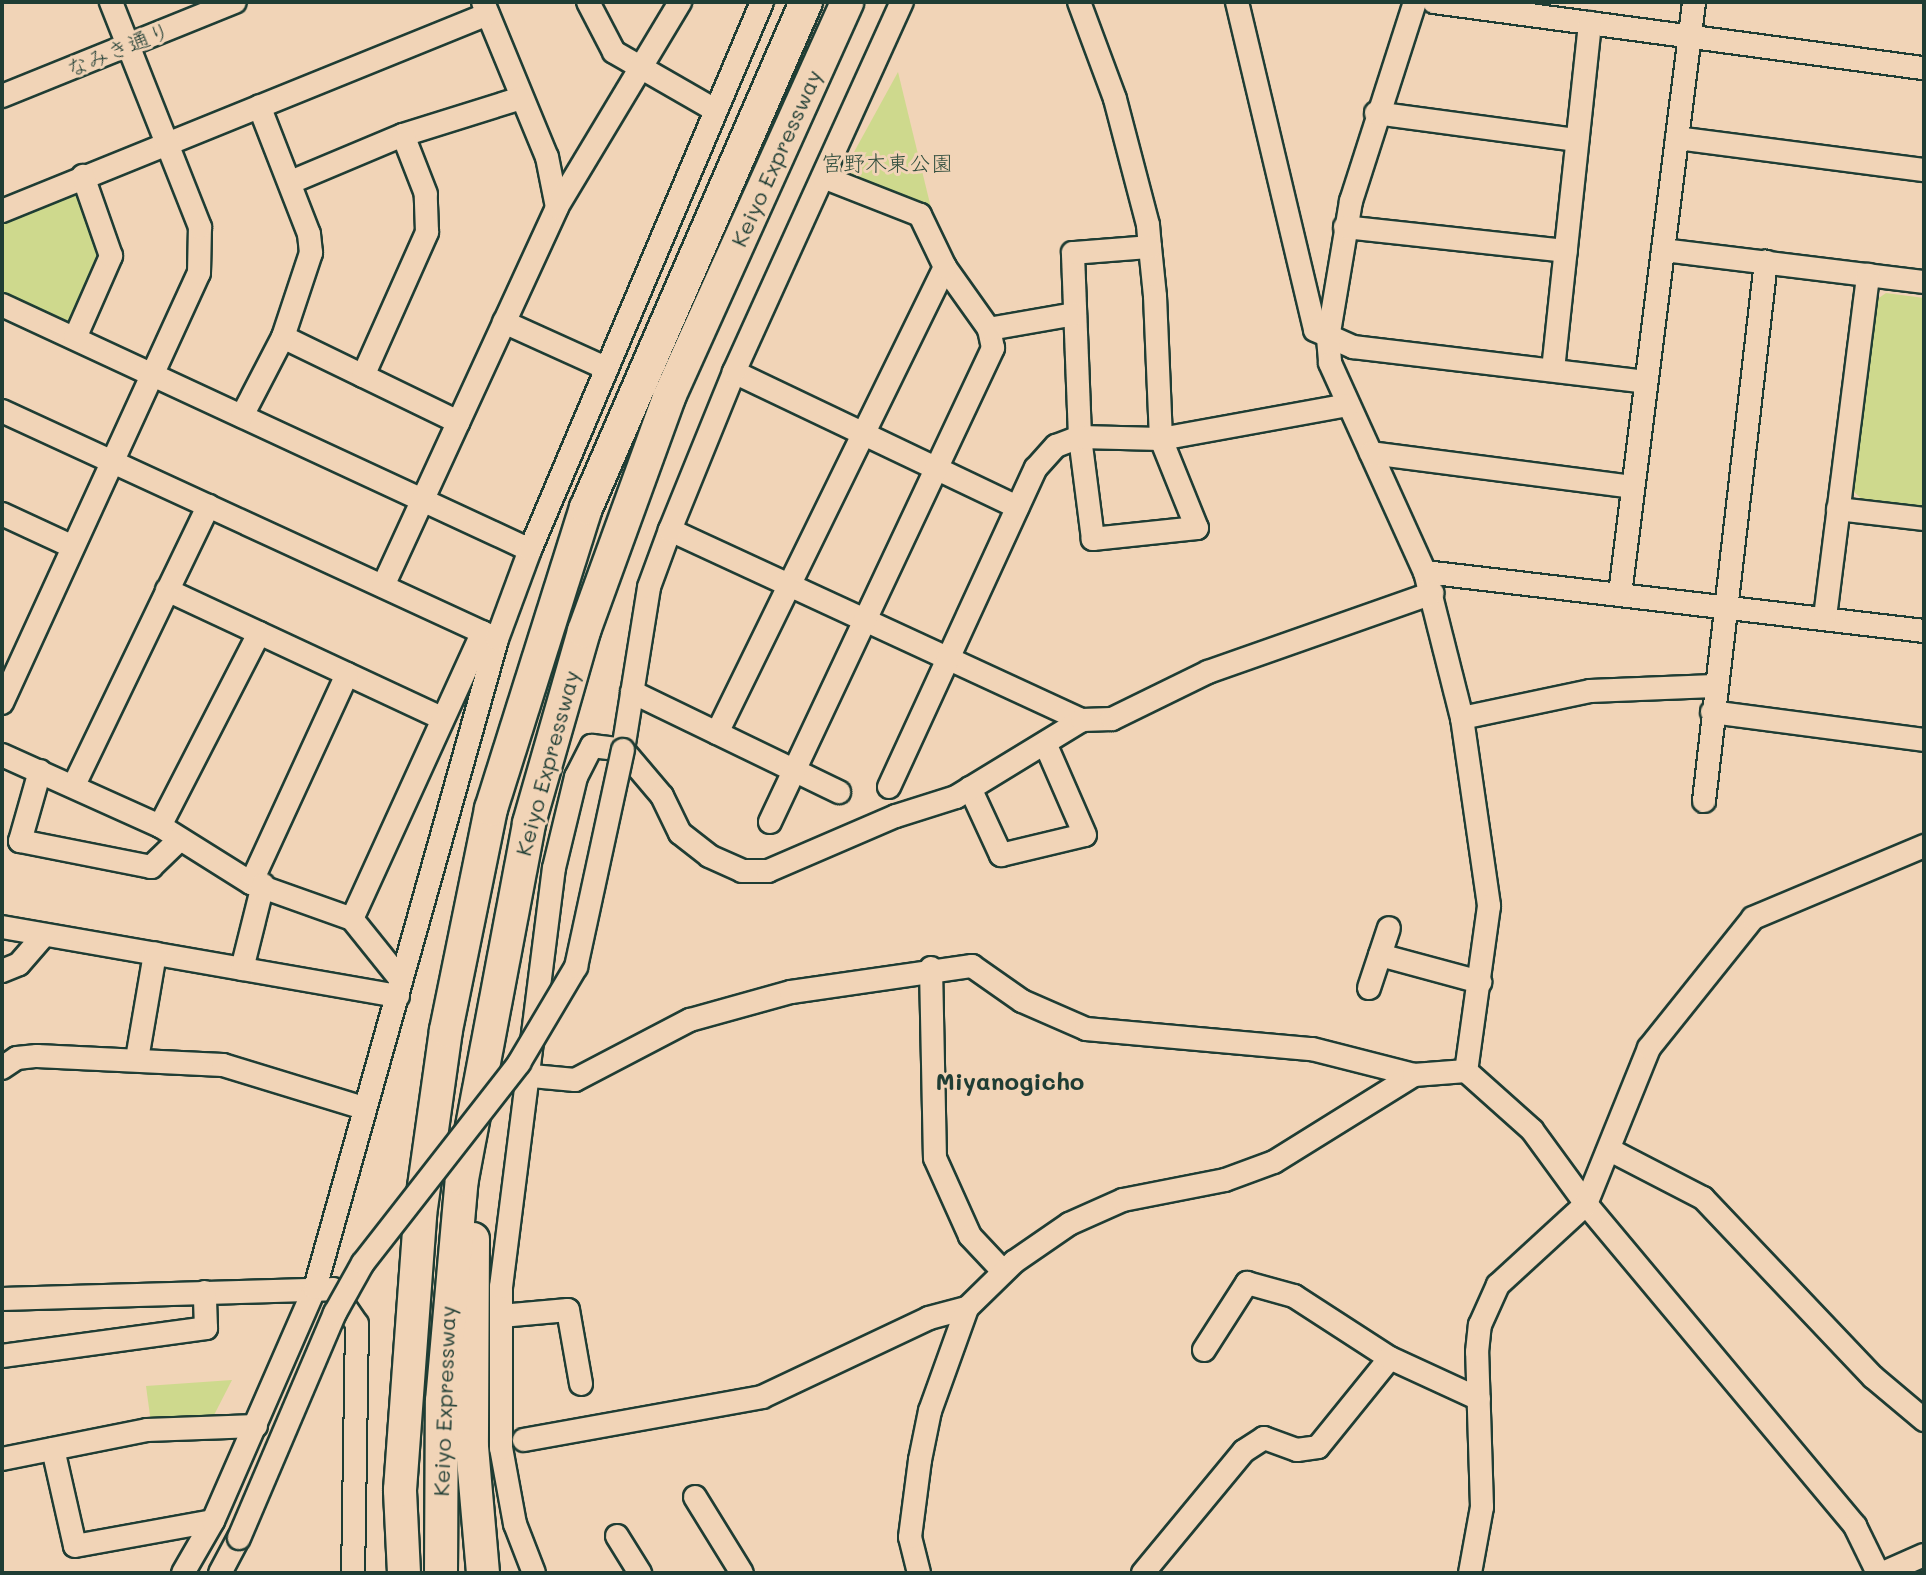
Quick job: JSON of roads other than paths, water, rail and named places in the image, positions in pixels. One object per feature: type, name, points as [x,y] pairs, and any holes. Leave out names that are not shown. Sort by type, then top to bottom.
[{"type":"highway","name":"Keiyo Expressway","points":[[404,1573],[400,1490],[429,1141],[491,809],[586,508],[806,2]]},
{"type":"highway","name":"Keiyo Expressway","points":[[441,1573],[449,1289],[485,1036],[536,794],[618,531],[669,397],[847,2]]},
{"type":"highway","points":[[483,1573],[470,1366],[485,1036]]},
{"type":"highway","points":[[392,1573],[400,1490]]},
{"type":"street","points":[[2,703],[199,273],[203,250],[200,227],[111,2]]},
{"type":"street","name":"なみき通り","points":[[2,96],[235,2]]},
{"type":"street","points":[[588,2],[607,44],[640,69],[715,110]]},
{"type":"street","points":[[383,586],[557,207],[680,2]]},
{"type":"street","points":[[352,919],[442,718],[490,635],[530,550],[603,367],[762,2]]},
{"type":"street","points":[[220,1573],[239,1538],[335,1313],[363,1263],[519,1063],[576,967],[623,750],[649,587],[734,372],[902,2]]},
{"type":"street","points":[[1079,2],[1115,99],[1150,247],[1161,439],[1197,528],[1093,539],[1080,437],[1073,253],[1150,247]]},
{"type":"street","points":[[1237,2],[1299,274],[1315,330],[1353,347],[1646,382]]},
{"type":"street","points":[[1415,2],[1376,113],[1345,227],[1328,338],[1330,363],[1429,582],[1462,718],[1489,906],[1466,1071]]},
{"type":"street","points":[[1434,2],[1924,68]]},
{"type":"street","points":[[1620,594],[1694,2]]},
{"type":"street","points":[[2,211],[164,141],[259,106],[485,8],[547,157],[557,207]]},
{"type":"street","points":[[1553,370],[1590,23]]},
{"type":"street","points":[[291,182],[403,135],[521,98]]},
{"type":"street","points":[[242,416],[283,337],[311,253],[291,182],[259,106]]},
{"type":"street","points":[[1376,113],[1577,140]]},
{"type":"street","points":[[363,376],[427,232],[426,194],[403,135]]},
{"type":"street","points":[[1677,138],[1924,170]]},
{"type":"street","points":[[75,338],[111,256],[83,176]]},
{"type":"street","points":[[770,822],[993,348],[989,329],[945,267],[920,215],[823,177]]},
{"type":"street","points":[[1345,227],[1566,251]]},
{"type":"street","points":[[1663,250],[1924,282]]},
{"type":"street","points":[[1704,801],[1722,606],[1766,262]]},
{"type":"street","points":[[717,733],[945,267]]},
{"type":"street","points":[[1825,617],[1868,275]]},
{"type":"street","points":[[2,305],[530,550]]},
{"type":"street","points":[[989,329],[1075,314]]},
{"type":"street","points":[[504,322],[603,367]]},
{"type":"street","points":[[283,337],[458,422]]},
{"type":"street","points":[[734,372],[1017,507]]},
{"type":"street","points":[[889,787],[1036,468],[1056,446],[1080,437],[1161,439],[1348,405]]},
{"type":"street","points":[[2,411],[490,635]]},
{"type":"street","points":[[1371,453],[1633,487]]},
{"type":"street","points":[[74,785],[208,506]]},
{"type":"street","points":[[1838,509],[1924,519]]},
{"type":"street","points":[[2,514],[73,547]]},
{"type":"street","points":[[670,530],[1082,720],[1112,719],[1208,672],[1429,582],[1620,594],[1924,631]]},
{"type":"street","points":[[167,590],[442,718]]},
{"type":"street","points":[[160,826],[259,633]]},
{"type":"street","points":[[183,1573],[213,1521],[315,1288],[400,988],[490,635]]},
{"type":"street","points":[[242,969],[257,884],[347,674]]},
{"type":"street","points":[[1462,718],[1590,691],[1714,686]]},
{"type":"street","points":[[632,692],[839,792]]},
{"type":"street","points":[[1712,712],[1924,740]]},
{"type":"street","points":[[534,1573],[515,1524],[501,1448],[501,1316],[513,1155],[532,1076],[554,868],[576,777],[592,746],[623,750],[662,796],[680,833],[742,871],[768,871],[970,788],[1082,720]]},
{"type":"street","points":[[970,788],[1001,855],[1085,835],[1045,743]]},
{"type":"street","points":[[2,755],[160,826],[257,884],[352,919],[400,988]]},
{"type":"street","points":[[40,771],[20,841],[151,867],[180,839]]},
{"type":"street","points":[[1470,1573],[1482,1507],[1480,1325],[1498,1285],[1586,1204],[1649,1048],[1753,918],[1924,846]]},
{"type":"street","points":[[2,927],[242,969],[400,988]]},
{"type":"street","points":[[1369,988],[1389,928]]},
{"type":"street","points":[[2,971],[19,964],[44,935]]},
{"type":"street","points":[[137,1059],[155,954]]},
{"type":"street","points":[[1380,955],[1480,982]]},
{"type":"street","points":[[532,1076],[575,1080],[690,1020],[791,992],[931,968],[972,966],[1022,1001],[1086,1029],[1312,1049],[1414,1075],[1466,1071],[1532,1130],[1586,1204],[1855,1526],[1881,1573],[1924,1555]]},
{"type":"street","points":[[931,968],[935,1158],[970,1236],[1003,1271]]},
{"type":"street","points":[[2,1068],[17,1058],[37,1056],[223,1065],[364,1108]]},
{"type":"street","points":[[919,1573],[910,1537],[930,1411],[967,1308],[1003,1271],[1069,1224],[1123,1200],[1225,1180],[1274,1162],[1414,1075]]},
{"type":"street","points":[[1610,1150],[1703,1198],[1873,1377],[1924,1420]]},
{"type":"street","points":[[1204,1350],[1247,1283],[1294,1296],[1390,1358],[1479,1399]]},
{"type":"street","points":[[2,1299],[333,1289],[357,1324],[353,1573]]},
{"type":"street","points":[[2,1356],[206,1328],[205,1292]]},
{"type":"street","points":[[524,1440],[762,1397],[929,1318],[967,1308]]},
{"type":"street","points":[[501,1316],[568,1310],[581,1384]]},
{"type":"street","points":[[1143,1573],[1244,1451],[1264,1438],[1297,1450],[1318,1447],[1390,1358]]},
{"type":"street","points":[[2,1459],[147,1430],[256,1426]]},
{"type":"street","points":[[53,1449],[75,1546],[213,1521]]},
{"type":"street","points":[[695,1497],[742,1573]]},
{"type":"street","points":[[617,1536],[640,1573]]},
{"type":"district","name":"Miyanogicho","points":[[1010,1081]]},
{"type":"park label","name":"宮野木東公園","points":[[887,163]]}]
